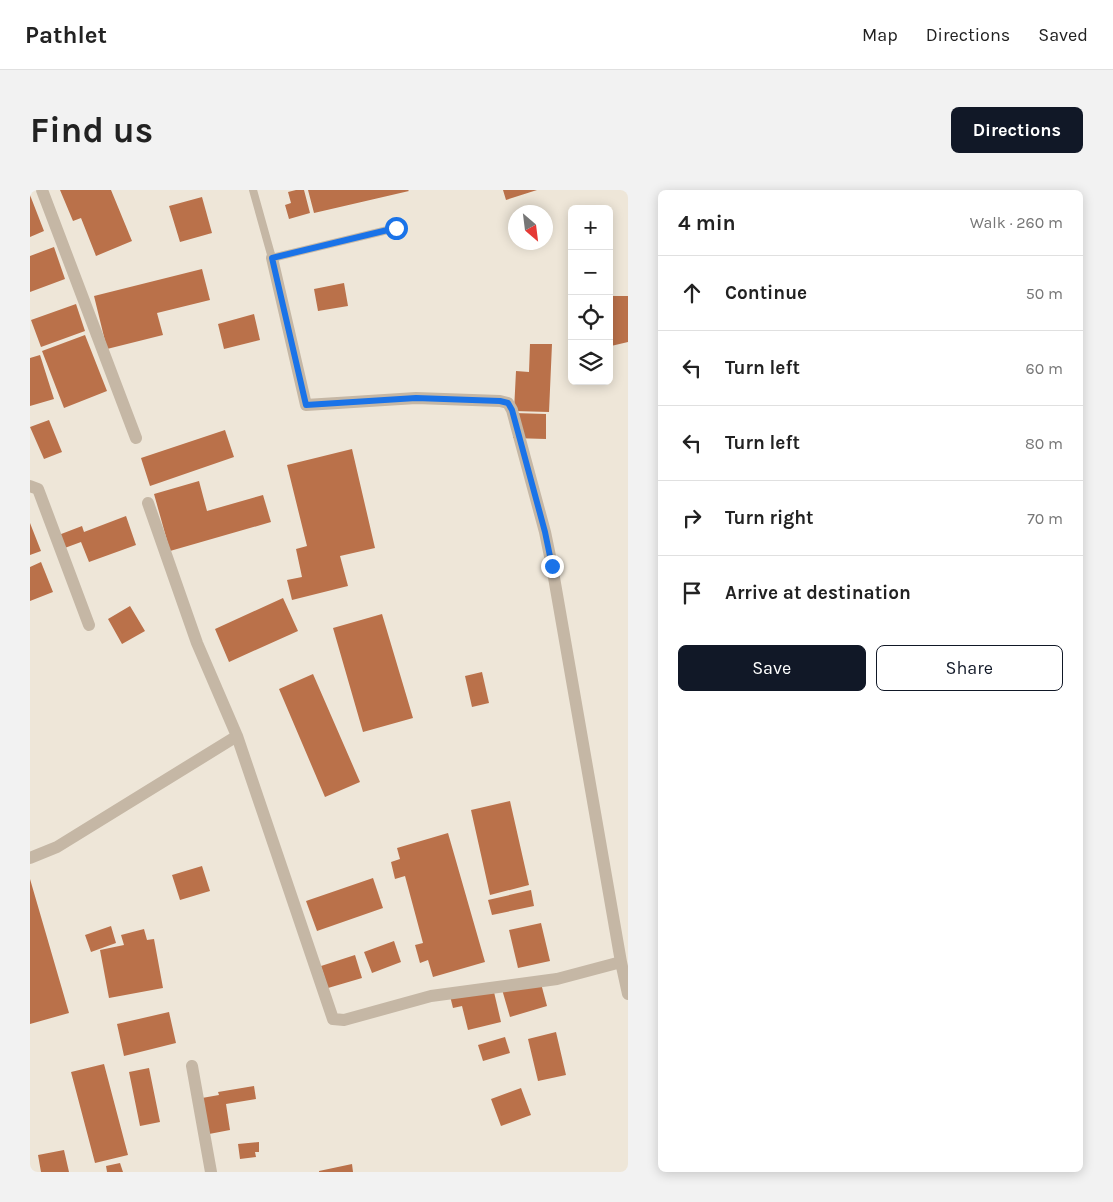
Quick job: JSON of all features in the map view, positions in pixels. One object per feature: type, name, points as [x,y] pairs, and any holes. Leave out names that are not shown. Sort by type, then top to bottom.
[{"type":"street","points":[[42,190],[136,438]]},
{"type":"street","points":[[272,258],[306,405],[416,398],[500,401],[508,403],[512,410],[545,532],[628,994]]},
{"type":"street","points":[[30,486],[38,489],[89,625]]},
{"type":"street","points":[[148,503],[197,643],[237,736],[333,1019],[344,1020],[431,996],[557,979],[621,962]]},
{"type":"street","points":[[30,858],[57,847],[237,736]]},
{"type":"street","points":[[192,1066],[211,1172]]},
{"type":"lane","points":[[253,190],[272,258],[396,228]]},
{"type":"building","points":[[60,190],[111,190],[132,241],[96,256],[81,218],[73,221]]},
{"type":"building","points":[[304,190],[310,213],[289,219],[285,205],[291,203],[288,192]]},
{"type":"building","points":[[308,190],[408,190],[409,191],[314,213]]},
{"type":"building","points":[[503,190],[537,190],[506,200]]},
{"type":"building","points":[[30,195],[44,231],[30,237]]},
{"type":"building","points":[[202,197],[212,233],[180,242],[169,206]]},
{"type":"building","points":[[54,247],[65,279],[30,292],[30,256]]},
{"type":"building","points":[[202,269],[210,300],[157,313],[163,335],[107,349],[94,296]]},
{"type":"building","points":[[344,283],[348,306],[318,311],[314,289]]},
{"type":"building","points":[[613,296],[628,296],[628,342],[613,346]]},
{"type":"building","points":[[76,304],[85,331],[41,347],[31,320]]},
{"type":"building","points":[[254,314],[260,340],[224,349],[218,324]]},
{"type":"building","points":[[85,335],[107,391],[64,408],[42,351]]},
{"type":"building","points":[[530,344],[552,344],[549,412],[514,411],[516,371],[529,372]]},
{"type":"building","points":[[40,355],[54,399],[30,406],[30,358]]},
{"type":"building","points":[[514,413],[546,414],[546,439],[513,438]]},
{"type":"building","points":[[49,420],[62,452],[44,459],[30,427]]},
{"type":"building","points":[[225,430],[234,457],[150,486],[141,458]]},
{"type":"building","points":[[352,449],[375,548],[340,556],[348,586],[292,600],[287,580],[302,577],[296,549],[307,546],[287,465]]},
{"type":"building","points":[[199,481],[207,511],[263,495],[271,522],[170,551],[154,494]]},
{"type":"building","points":[[126,516],[136,545],[89,562],[81,542],[62,549],[56,536],[82,526],[84,532]]},
{"type":"building","points":[[30,523],[41,551],[30,555]]},
{"type":"building","points":[[41,562],[53,592],[30,601],[30,567]]},
{"type":"building","points":[[283,598],[298,631],[229,662],[215,629]]},
{"type":"building","points":[[130,606],[145,631],[122,644],[108,619]]},
{"type":"building","points":[[382,614],[413,718],[363,732],[333,628]]},
{"type":"building","points":[[482,672],[489,703],[472,707],[465,676]]},
{"type":"building","points":[[313,674],[360,782],[325,797],[279,689]]},
{"type":"building","points":[[510,801],[529,885],[490,895],[471,810]]},
{"type":"building","points":[[448,833],[485,962],[433,977],[428,960],[420,963],[415,945],[423,943],[405,876],[395,879],[391,862],[400,859],[397,848]]},
{"type":"building","points":[[202,866],[210,891],[180,900],[172,875]]},
{"type":"building","points":[[373,878],[383,908],[317,931],[306,901]]},
{"type":"building","points":[[30,879],[69,1013],[30,1024]]},
{"type":"building","points":[[531,890],[534,906],[492,915],[488,900]]},
{"type":"building","points":[[541,923],[550,961],[518,968],[509,930]]},
{"type":"building","points":[[111,926],[116,943],[91,952],[85,935]]},
{"type":"building","points":[[144,929],[147,940],[154,939],[163,988],[109,998],[100,950],[124,945],[121,935]]},
{"type":"building","points":[[394,941],[401,962],[372,973],[364,952]]},
{"type":"building","points":[[355,955],[362,978],[328,988],[321,966]]},
{"type":"building","points":[[539,976],[547,1006],[510,1017],[501,986]]},
{"type":"building","points":[[449,992],[494,992],[501,1022],[468,1030],[462,1006],[453,1008]]},
{"type":"building","points":[[169,1012],[176,1043],[124,1056],[117,1024]]},
{"type":"building","points":[[556,1032],[566,1075],[538,1081],[528,1039]]},
{"type":"building","points":[[505,1037],[510,1053],[483,1061],[478,1045]]},
{"type":"building","points":[[104,1064],[128,1155],[95,1163],[71,1072]]},
{"type":"building","points":[[149,1068],[160,1122],[140,1126],[129,1072]]},
{"type":"building","points":[[254,1086],[256,1099],[226,1104],[230,1130],[209,1134],[202,1098],[219,1095],[218,1092]]},
{"type":"building","points":[[521,1088],[531,1115],[501,1126],[491,1099]]},
{"type":"building","points":[[259,1142],[259,1152],[255,1152],[256,1157],[240,1159],[238,1144]]},
{"type":"building","points":[[64,1150],[69,1172],[41,1172],[38,1155]]},
{"type":"building","points":[[120,1163],[123,1172],[107,1172],[106,1166]]},
{"type":"building","points":[[352,1164],[353,1172],[319,1172],[319,1171]]},
{"type":"route","points":[[396,228],[272,258],[306,405],[416,398],[500,401],[508,403],[512,410],[545,532],[552,566]]}]
